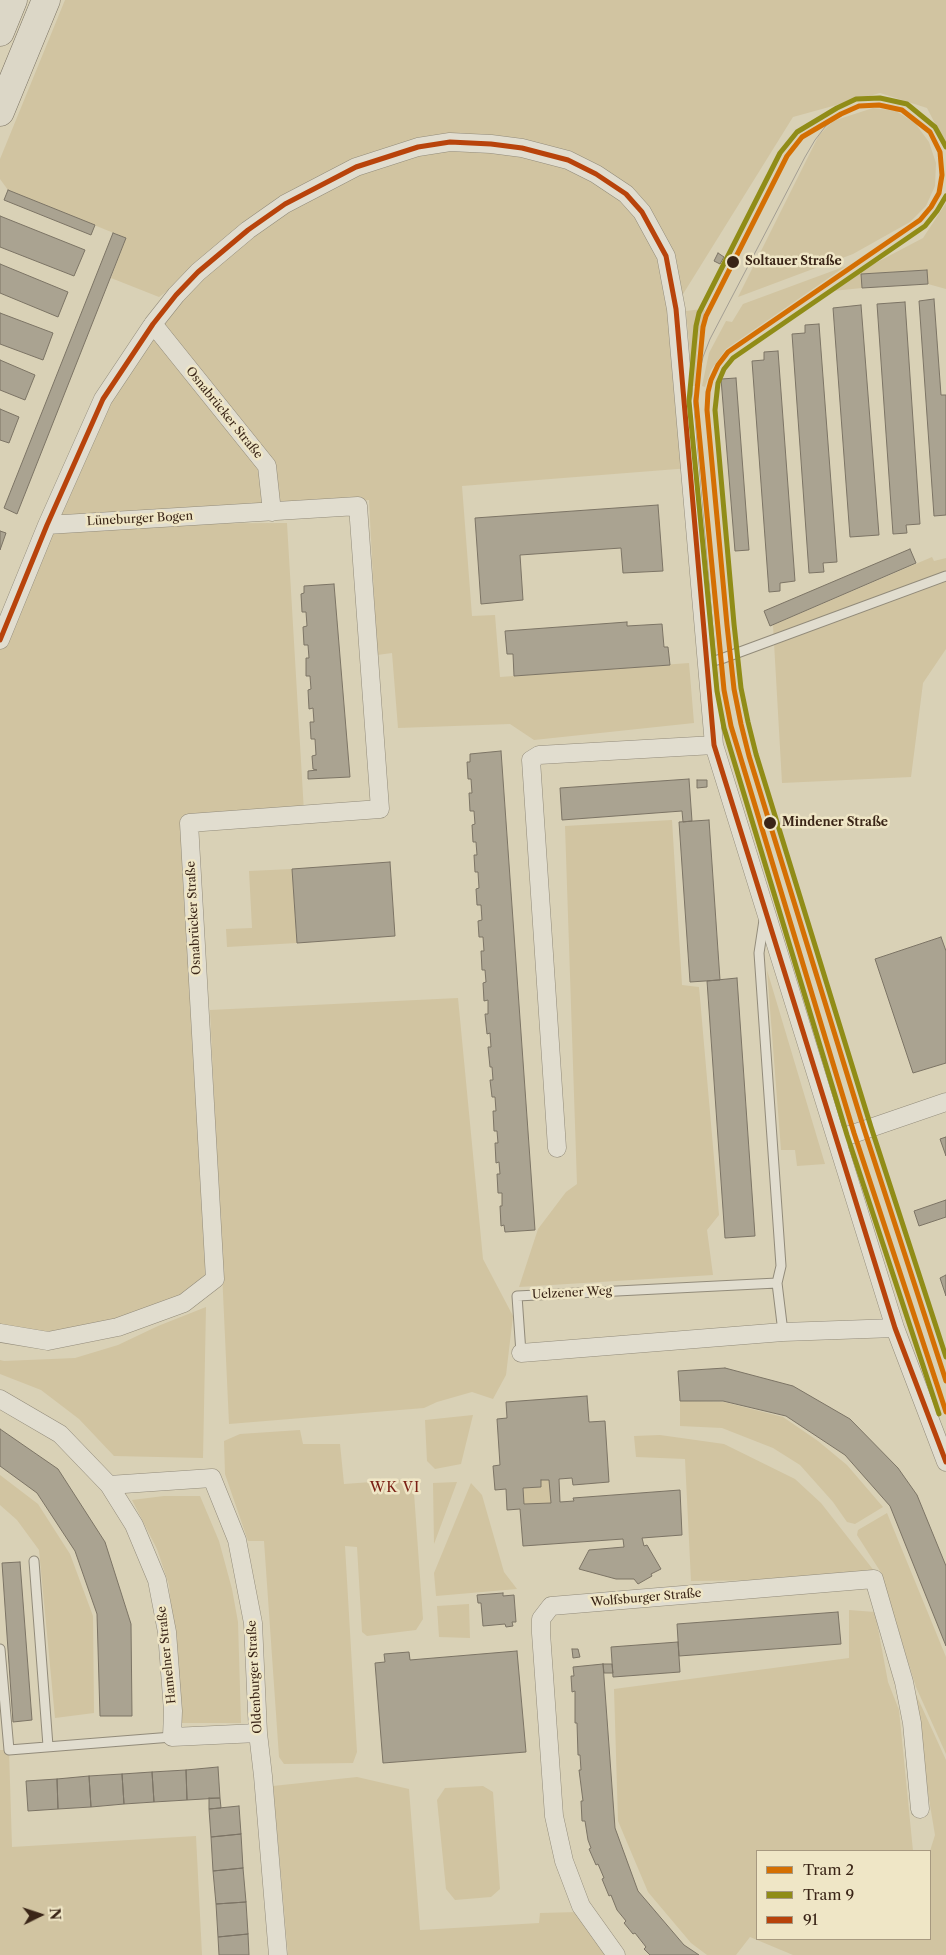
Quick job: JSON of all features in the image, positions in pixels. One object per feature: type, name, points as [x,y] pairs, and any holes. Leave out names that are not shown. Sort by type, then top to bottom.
[{"type":"highway","points":[[0,32],[13,0]]},
{"type":"highway","points":[[0,112],[46,0]]},
{"type":"street","points":[[0,640],[47,525],[103,399],[153,324],[176,295],[198,272],[248,230],[285,204],[356,167],[418,147],[450,142],[522,148],[568,160],[596,174],[626,194],[642,212],[666,256],[676,309],[714,745],[838,1139],[895,1328],[941,1437],[946,1462]]},
{"type":"street","name":"Osnabrücker Straße","points":[[153,324],[267,466],[272,512]]},
{"type":"street","name":"Osnabrücker Straße","points":[[0,1333],[48,1340],[118,1327],[184,1303],[215,1279],[189,823],[380,809],[358,506]]},
{"type":"street","name":"Lüneburger Bogen","points":[[47,525],[358,506]]},
{"type":"street","points":[[557,1148],[531,760],[540,755],[714,745]]},
{"type":"street","points":[[838,1139],[946,1102]]},
{"type":"street","name":"Uelzener Weg","points":[[521,1353],[783,1332],[895,1328]]},
{"type":"street","name":"Hamelner Straße","points":[[0,1399],[60,1434],[109,1485],[134,1525],[157,1580],[167,1632],[173,1711],[172,1737]]},
{"type":"street","name":"Oldenburger Straße","points":[[109,1485],[212,1478],[237,1540],[253,1623],[258,1733],[278,1955]]},
{"type":"street","name":"Wolfsburger Straße","points":[[616,1955],[581,1906],[564,1862],[554,1816],[541,1618],[551,1606],[874,1579],[904,1682],[912,1723],[920,1809]]},
{"type":"street","points":[[172,1737],[258,1733]]},
{"type":"lane","points":[[706,663],[946,576]]},
{"type":"lane","points":[[765,912],[759,952],[781,1266],[777,1283],[783,1332]]},
{"type":"lane","name":"Uelzener Weg","points":[[521,1353],[517,1296],[777,1283]]},
{"type":"lane","points":[[34,1561],[48,1746]]},
{"type":"lane","points":[[0,1648],[9,1750],[172,1737]]},
{"type":"shaded area","points":[[65,0],[946,0],[946,145],[927,108],[880,93],[793,117],[675,307],[690,468],[462,486],[472,616],[495,615],[500,677],[689,663],[694,723],[534,740],[510,724],[398,728],[392,653],[377,655],[369,500],[58,524],[287,523],[304,812],[189,823],[215,1279],[178,1305],[44,1340],[0,1333],[0,641],[103,399],[153,324],[227,247],[159,297],[111,278],[126,238],[8,190],[0,179],[0,159]]},
{"type":"shaded area","points":[[873,108],[896,111],[915,123],[929,142],[936,163],[935,186],[926,206],[910,222],[853,254],[738,297],[819,135],[833,121]]},
{"type":"shaded area","points":[[946,203],[946,289],[928,284],[926,270],[861,274],[862,288],[832,291],[864,269],[923,238]]},
{"type":"shaded area","points":[[846,266],[726,349],[711,370],[705,387],[702,386],[709,353],[726,321],[732,322],[743,304]]},
{"type":"shaded area","points":[[705,310],[698,339],[695,386],[693,386],[686,311]]},
{"type":"shaded area","points":[[932,557],[934,561],[946,558],[946,649],[923,683],[911,777],[782,783],[773,625]]},
{"type":"shaded area","points":[[672,820],[682,985],[699,987],[719,1215],[707,1230],[713,1275],[519,1287],[538,1229],[566,1192],[577,1184],[565,826]]},
{"type":"shaded area","points":[[292,869],[297,943],[227,947],[226,929],[252,928],[249,871]]},
{"type":"shaded area","points":[[767,970],[825,1164],[797,1166],[795,1150],[781,1150]]},
{"type":"shaded area","points":[[458,998],[483,1259],[513,1316],[506,1375],[493,1399],[472,1392],[437,1402],[424,1408],[229,1424],[210,1010]]},
{"type":"shaded area","points":[[206,1307],[203,1458],[114,1456],[79,1419],[41,1390],[0,1374],[0,1360],[75,1358],[118,1345],[158,1326]]},
{"type":"shaded area","points":[[680,1401],[724,1402],[783,1417],[818,1441],[847,1465],[883,1507],[855,1524],[847,1522],[833,1502],[800,1465],[773,1448],[722,1428],[680,1426]]},
{"type":"shaded area","points":[[473,1415],[461,1464],[435,1469],[427,1461],[425,1420]]},
{"type":"shaded area","points":[[300,1430],[303,1444],[340,1444],[344,1484],[413,1479],[423,1619],[416,1630],[367,1636],[362,1632],[357,1547],[345,1546],[357,1752],[353,1763],[284,1764],[279,1757],[264,1541],[248,1541],[225,1474],[224,1441],[240,1434]]},
{"type":"shaded area","points":[[660,1435],[724,1444],[795,1479],[821,1503],[875,1572],[914,1690],[946,1760],[946,1955],[793,1955],[757,1940],[931,1940],[930,1850],[935,1835],[911,1691],[874,1579],[691,1581],[685,1459],[636,1457],[634,1436]]},
{"type":"shaded area","points":[[0,1475],[38,1504],[70,1554],[93,1616],[94,1713],[55,1718],[39,1550],[17,1520],[0,1505]]},
{"type":"shaded area","points":[[541,1480],[549,1480],[551,1503],[524,1504],[523,1488],[541,1487]]},
{"type":"shaded area","points":[[457,1482],[434,1544],[433,1483]]},
{"type":"shaded area","points":[[471,1483],[482,1495],[504,1572],[517,1589],[436,1596],[434,1573]]},
{"type":"shaded area","points":[[164,1496],[200,1496],[219,1541],[232,1589],[238,1622],[241,1723],[181,1723],[169,1585],[157,1549],[132,1500]]},
{"type":"shaded area","points":[[887,1513],[946,1657],[946,1754],[916,1687],[880,1571],[857,1535],[858,1530]]},
{"type":"shaded area","points":[[469,1604],[470,1638],[439,1637],[437,1606]]},
{"type":"shaded area","points":[[849,1610],[875,1612],[888,1682],[899,1710],[913,1850],[756,1850],[756,1940],[750,1937],[736,1955],[707,1955],[691,1943],[648,1892],[618,1821],[614,1689],[849,1658]]},
{"type":"shaded area","points":[[0,1750],[9,1750],[12,1847],[196,1836],[202,1955],[0,1955]]},
{"type":"shaded area","points":[[357,1777],[409,1789],[420,1930],[539,1923],[540,1913],[578,1912],[605,1955],[288,1955],[273,1786]]},
{"type":"shaded area","points":[[483,1786],[493,1792],[500,1889],[491,1897],[455,1900],[446,1889],[437,1800],[445,1788]]},
{"type":"building","points":[[8,190],[95,225],[91,235],[4,200]]},
{"type":"building","points":[[0,216],[85,250],[74,276],[0,247]]},
{"type":"building","points":[[113,233],[126,238],[17,514],[4,508]]},
{"type":"building","points":[[718,253],[724,257],[720,264],[714,261]]},
{"type":"building","points":[[0,264],[68,292],[58,317],[0,293]]},
{"type":"building","points":[[927,270],[928,284],[862,288],[861,274]]},
{"type":"building","points":[[934,299],[941,395],[946,395],[946,515],[934,516],[919,301]]},
{"type":"building","points":[[905,302],[920,524],[906,525],[907,533],[893,534],[877,304]]},
{"type":"building","points":[[861,305],[879,535],[850,537],[833,308]]},
{"type":"building","points":[[0,313],[53,333],[43,360],[0,344]]},
{"type":"building","points":[[819,324],[837,562],[823,563],[824,572],[809,573],[792,334],[805,333],[805,325]]},
{"type":"building","points":[[778,351],[795,581],[780,583],[780,591],[769,592],[752,361],[764,360],[764,352]]},
{"type":"building","points":[[0,360],[35,375],[25,400],[0,390]]},
{"type":"building","points":[[736,378],[749,550],[735,551],[721,379]]},
{"type":"building","points":[[0,409],[19,417],[9,443],[0,440]]},
{"type":"building","points":[[658,505],[663,571],[623,573],[621,548],[520,555],[523,600],[481,604],[475,518]]},
{"type":"building","points":[[0,531],[6,533],[0,550]]},
{"type":"building","points":[[910,549],[916,563],[770,626],[764,611]]},
{"type":"building","points":[[334,584],[350,777],[308,779],[308,771],[317,770],[313,769],[312,756],[316,755],[315,739],[311,739],[310,722],[314,722],[313,708],[309,709],[308,690],[311,689],[310,676],[306,676],[306,658],[309,658],[308,645],[304,645],[303,627],[307,626],[306,612],[302,612],[301,594],[304,593],[304,586]]},
{"type":"building","points":[[627,622],[627,626],[662,624],[664,647],[668,647],[670,665],[514,676],[513,654],[507,654],[505,631]]},
{"type":"building","points":[[501,751],[535,1230],[505,1232],[504,1225],[501,1226],[500,1206],[502,1206],[502,1193],[498,1193],[497,1174],[500,1174],[499,1162],[496,1163],[495,1143],[498,1143],[497,1131],[494,1131],[493,1111],[496,1111],[495,1097],[492,1097],[490,1080],[493,1080],[488,1047],[491,1047],[490,1033],[487,1034],[485,1014],[488,1014],[488,1000],[484,1001],[483,983],[486,982],[485,970],[482,970],[481,951],[484,951],[483,937],[479,937],[478,921],[482,920],[481,905],[477,905],[476,889],[479,888],[478,872],[475,872],[474,855],[477,855],[476,842],[473,842],[472,825],[475,824],[474,811],[470,811],[469,793],[472,793],[471,779],[468,779],[467,762],[470,762],[470,754]]},
{"type":"building","points":[[689,779],[692,821],[683,822],[682,811],[562,820],[560,788]]},
{"type":"building","points":[[697,780],[707,780],[707,787],[697,788]]},
{"type":"building","points":[[709,820],[720,980],[690,982],[679,822]]},
{"type":"building","points":[[390,862],[395,936],[297,943],[292,869]]},
{"type":"building","points":[[941,937],[946,951],[946,1063],[913,1073],[875,959]]},
{"type":"building","points":[[737,978],[755,1236],[725,1238],[707,981]]},
{"type":"building","points":[[946,1137],[946,1156],[940,1139]]},
{"type":"building","points":[[946,1200],[946,1217],[919,1226],[914,1211]]},
{"type":"building","points":[[946,1275],[946,1296],[940,1278]]},
{"type":"building","points":[[725,1368],[793,1386],[850,1419],[898,1468],[917,1495],[946,1566],[946,1646],[890,1506],[845,1455],[786,1416],[723,1401],[680,1401],[678,1371]]},
{"type":"building","points":[[587,1396],[589,1422],[605,1421],[609,1482],[573,1485],[572,1478],[559,1479],[560,1502],[574,1501],[573,1498],[680,1490],[682,1535],[642,1538],[644,1546],[647,1545],[661,1569],[638,1584],[634,1579],[616,1579],[579,1569],[589,1550],[624,1547],[623,1539],[523,1546],[520,1509],[507,1510],[506,1489],[495,1490],[493,1466],[500,1465],[497,1419],[507,1418],[506,1402]],"holes":[[[541,1480],[549,1480],[551,1503],[524,1504],[523,1488],[541,1487]]]},
{"type":"building","points":[[0,1429],[58,1469],[105,1542],[131,1624],[132,1716],[100,1716],[97,1614],[75,1551],[37,1493],[0,1466]]},
{"type":"building","points":[[20,1562],[32,1720],[13,1722],[2,1563]]},
{"type":"building","points":[[503,1593],[503,1596],[514,1595],[516,1622],[512,1622],[513,1626],[506,1627],[505,1624],[483,1626],[481,1603],[478,1603],[477,1595]]},
{"type":"building","points":[[838,1612],[841,1644],[679,1656],[677,1624]]},
{"type":"building","points":[[678,1642],[680,1672],[613,1677],[611,1647]]},
{"type":"building","points":[[572,1649],[578,1649],[580,1657],[573,1658]]},
{"type":"building","points":[[517,1651],[526,1752],[383,1763],[375,1663],[385,1662],[384,1654],[409,1652],[410,1660]]},
{"type":"building","points":[[603,1664],[615,1828],[638,1891],[684,1945],[699,1955],[650,1955],[644,1949],[646,1947],[635,1933],[633,1934],[624,1923],[626,1921],[617,1910],[611,1895],[609,1896],[602,1879],[604,1878],[589,1849],[591,1848],[585,1821],[582,1821],[581,1801],[583,1801],[579,1770],[581,1770],[580,1755],[578,1755],[577,1723],[575,1723],[575,1691],[572,1692],[571,1676],[574,1676],[573,1667]]},
{"type":"building","points":[[603,1664],[612,1664],[613,1673],[604,1673]]},
{"type":"building","points":[[218,1767],[220,1798],[187,1800],[186,1770]]},
{"type":"building","points":[[186,1770],[187,1800],[154,1802],[152,1772]]},
{"type":"building","points":[[152,1772],[154,1802],[124,1804],[122,1774]]},
{"type":"building","points":[[122,1774],[124,1804],[91,1807],[89,1776]]},
{"type":"building","points":[[89,1776],[91,1807],[58,1809],[57,1779]]},
{"type":"building","points":[[57,1779],[58,1809],[28,1811],[26,1781]]},
{"type":"building","points":[[209,1798],[220,1798],[221,1808],[209,1809]]},
{"type":"building","points":[[239,1806],[241,1834],[211,1837],[209,1809]]},
{"type":"building","points":[[241,1834],[243,1868],[213,1871],[211,1837]]},
{"type":"building","points":[[243,1868],[246,1902],[216,1904],[213,1871]]},
{"type":"building","points":[[246,1902],[248,1934],[218,1937],[216,1904]]},
{"type":"building","points":[[248,1934],[249,1955],[219,1955],[218,1937]]},
{"type":"tram line","name":"9","points":[[939,1414],[847,1135],[724,728],[717,691],[689,401],[696,326],[699,313],[780,153],[797,132],[856,99],[880,98],[907,104],[935,127],[946,147]]},
{"type":"tram line","name":"2","points":[[946,1381],[864,1129],[749,756],[741,724],[734,689],[727,625],[707,410],[711,380],[718,365],[728,352],[920,220],[931,207],[939,193],[942,175],[940,152],[930,132],[902,110],[879,105],[859,106],[841,114],[802,137],[787,156],[706,316],[703,327],[696,401],[724,690],[731,726],[854,1133],[946,1412]]},
{"type":"tram line","points":[[698,379],[703,357],[710,339],[805,157],[825,127],[841,114]]},
{"type":"tram line","name":"9","points":[[946,196],[925,226],[733,358],[724,369],[718,383],[715,410],[734,624],[741,688],[748,722],[756,754],[871,1127],[946,1357]]},
{"type":"transit line","name":"91","points":[[0,640],[47,525],[103,399],[153,324],[176,295],[198,272],[248,230],[285,204],[356,167],[418,147],[450,142],[522,148],[568,160],[596,174],[626,194],[642,212],[666,256],[676,309],[714,745],[895,1328],[946,1462]]},
{"type":"place","name":"Soltauer Straße","points":[[733,262]]},
{"type":"place","name":"Mindener Straße","points":[[770,823]]},
{"type":"district","name":"WK VI","points":[[395,1488]]}]
